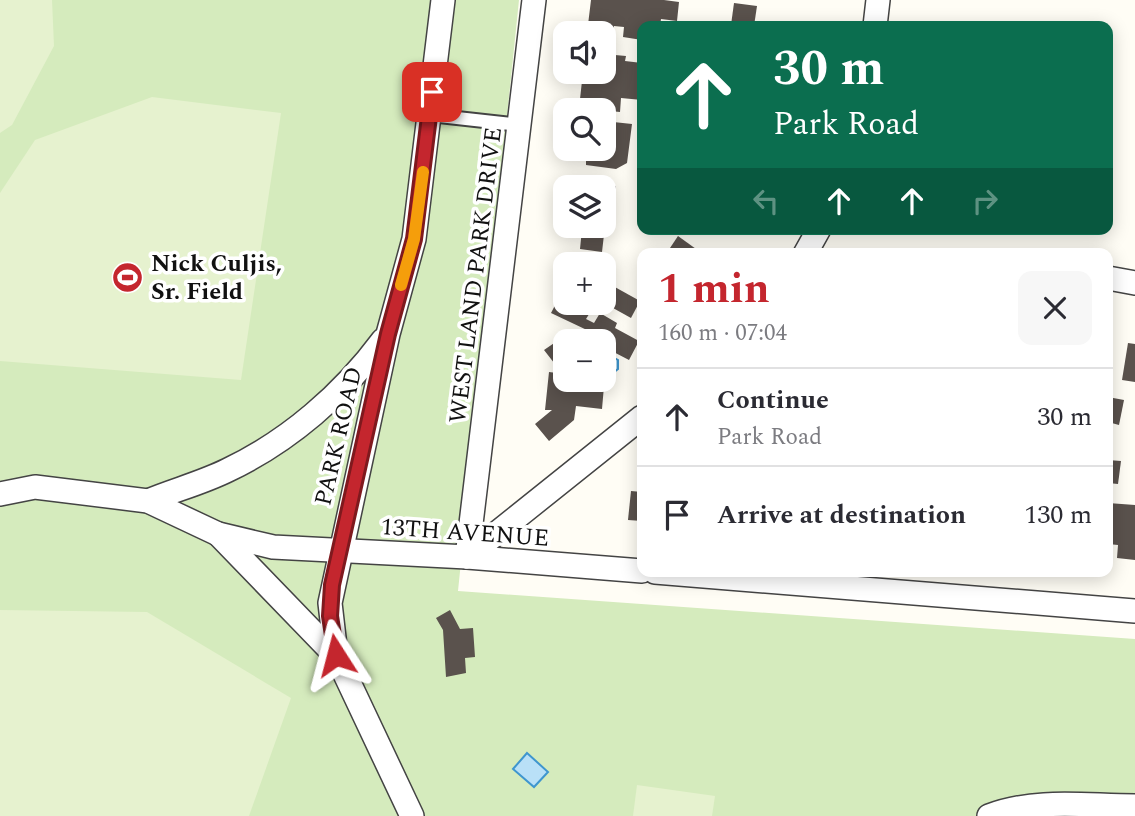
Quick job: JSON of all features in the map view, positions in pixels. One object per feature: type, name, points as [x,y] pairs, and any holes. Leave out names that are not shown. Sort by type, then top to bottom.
[{"type":"street","name":"PARK ROAD","points":[[336,655],[330,603],[339,550],[388,334],[414,239],[443,0]]},
{"type":"street","name":"WEST LAND PARK DRIVE","points":[[467,557],[534,0]]},
{"type":"street","points":[[876,21],[878,0]]},
{"type":"street","points":[[1113,279],[1135,283]]},
{"type":"street","name":"PARK ROAD","points":[[148,501],[225,472],[265,451],[302,424],[362,368],[388,334]]},
{"type":"street","points":[[467,557],[637,421]]},
{"type":"street","points":[[0,481],[35,487]]},
{"type":"street","name":"13TH AVENUE","points":[[0,494],[35,487],[148,501],[218,534],[273,547],[467,557],[637,571]]},
{"type":"street","points":[[218,534],[336,655],[408,808],[422,816]]},
{"type":"street","points":[[717,577],[1135,611]]},
{"type":"street","points":[[989,816],[1028,805],[1051,803],[1135,806]]},
{"type":"lane","points":[[430,115],[520,125]]},
{"type":"green space","points":[[0,0],[519,0],[458,591],[1135,639],[1135,816],[0,816]]},
{"type":"green space","points":[[0,0],[52,0],[54,46],[12,125],[0,133]]},
{"type":"green space","name":"Nick Culjis, Sr. Field","points":[[152,97],[281,113],[241,380],[0,361],[0,193],[35,140]]},
{"type":"green space","points":[[0,610],[147,612],[291,698],[249,816],[0,816]]},
{"type":"green space","points":[[637,785],[715,796],[712,816],[633,816]]},
{"type":"water","points":[[527,753],[548,772],[534,787],[513,769]]},
{"type":"building","points":[[591,0],[679,2],[677,21],[637,21],[637,39],[623,37],[624,27],[616,26],[616,21],[588,21]]},
{"type":"building","points":[[734,3],[757,6],[755,21],[732,21]]},
{"type":"building","points":[[616,55],[626,56],[625,61],[637,62],[637,100],[621,98],[620,112],[616,112],[616,98],[580,98],[582,84],[616,84]]},
{"type":"building","points":[[616,122],[632,124],[627,163],[616,169],[586,165],[586,161],[616,161]]},
{"type":"building","points":[[678,236],[695,248],[670,248]]},
{"type":"building","points":[[581,238],[604,238],[602,252],[580,249]]},
{"type":"building","points":[[616,288],[637,299],[637,307],[631,318],[616,310]]},
{"type":"building","points":[[555,315],[588,315],[586,319],[594,323],[599,315],[603,315],[617,323],[615,328],[637,340],[637,345],[629,360],[616,353],[616,329],[585,329]]},
{"type":"building","points":[[1128,343],[1135,344],[1135,382],[1122,380]]},
{"type":"building","points":[[553,344],[553,362],[544,350]]},
{"type":"building","points":[[549,372],[553,372],[553,392],[603,392],[602,409],[576,406],[574,420],[549,441],[535,424],[552,410],[545,410]]},
{"type":"building","points":[[1113,398],[1124,400],[1119,425],[1113,423]]},
{"type":"building","points":[[1113,460],[1121,461],[1118,484],[1113,484]]},
{"type":"building","points":[[631,491],[637,492],[637,521],[628,520]]},
{"type":"building","points":[[1113,503],[1135,505],[1135,560],[1117,558],[1118,545],[1113,544]]},
{"type":"building","points":[[450,610],[460,629],[473,628],[475,657],[465,658],[466,673],[446,677],[443,630],[436,618]]},
{"type":"slow traffic","points":[[401,285],[414,239],[423,172]]},
{"type":"place","name":"Nick Culjis, Sr. Field","points":[[128,277]]},
{"type":"route","points":[[336,655],[330,616],[332,585],[388,334],[414,239],[432,92]]}]
